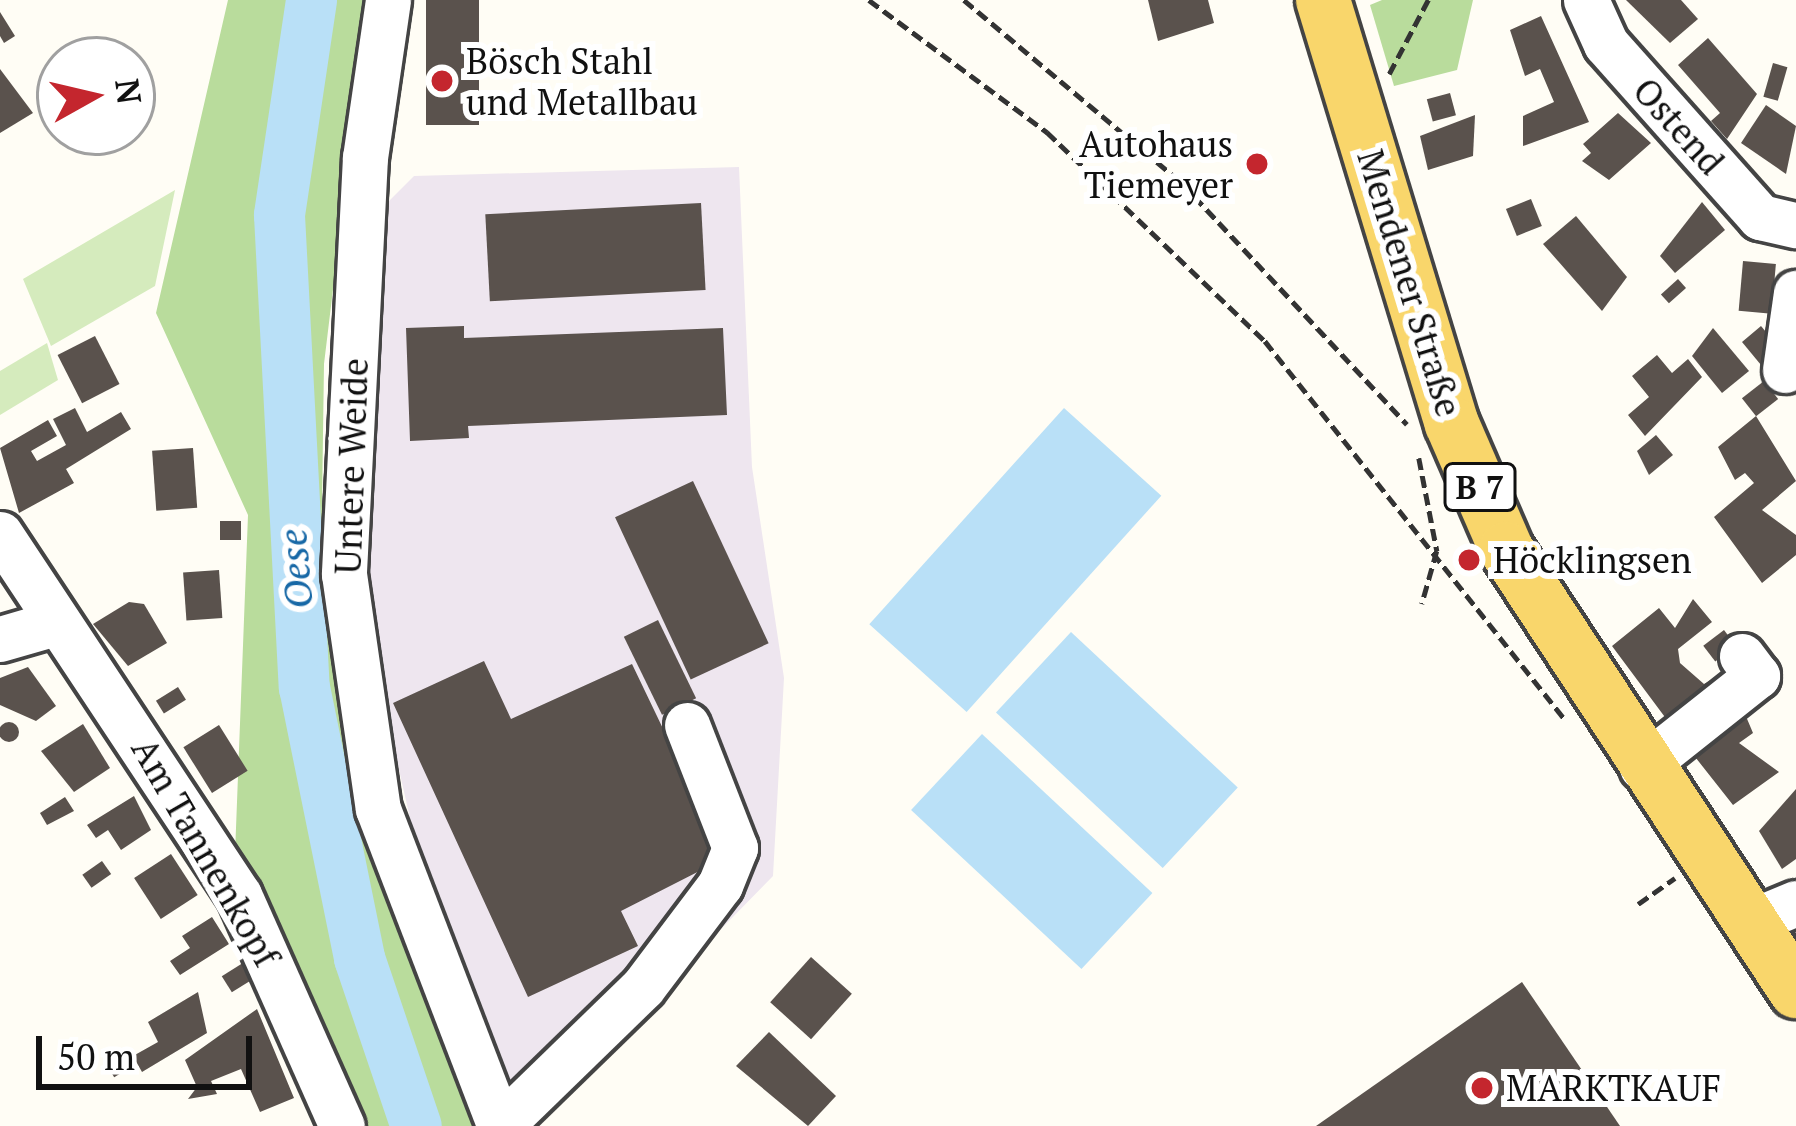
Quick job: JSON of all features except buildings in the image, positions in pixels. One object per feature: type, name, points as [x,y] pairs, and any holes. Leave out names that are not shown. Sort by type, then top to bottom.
[{"type":"main road","name":"Mendener Straße","points":[[1323,0],[1360,126],[1435,436],[1539,611],[1642,767],[1781,913],[1796,987]]},
{"type":"street","name":"Untere Weide","points":[[388,0],[364,157],[344,574],[379,809],[500,1126]]},
{"type":"street","name":"Ostend","points":[[1586,0],[1606,44],[1760,217],[1796,225]]},
{"type":"street","points":[[1785,370],[1796,293]]},
{"type":"street","name":"Am Tannenkopf","points":[[0,534],[55,623],[152,749],[239,895],[342,1126]]},
{"type":"street","points":[[0,639],[55,623]]},
{"type":"street","points":[[1642,767],[1757,676],[1742,656]]},
{"type":"street","points":[[500,1126],[643,987],[720,885],[735,848],[687,725]]},
{"type":"path","points":[[868,0],[1047,132],[1161,236],[1265,341],[1437,551],[1576,734]]},
{"type":"path","points":[[964,0],[1182,183],[1383,405],[1413,429],[1435,436],[1437,551],[1422,604]]},
{"type":"path","points":[[1360,126],[1429,0]]},
{"type":"path","points":[[1638,904],[1680,875],[1669,859]]},
{"type":"shaded area","points":[[739,167],[752,467],[784,678],[773,876],[528,1126],[514,1126],[415,840],[382,695],[361,484],[380,210],[414,176]]},
{"type":"green space","points":[[228,0],[368,0],[324,364],[321,576],[356,811],[475,1126],[361,1126],[235,854],[248,515],[156,313]]},
{"type":"green space","points":[[1382,0],[1473,0],[1457,70],[1394,86],[1370,5]]},
{"type":"green space","points":[[175,190],[155,286],[51,346],[23,279]]},
{"type":"green space","points":[[47,343],[58,380],[0,415],[0,371]]},
{"type":"water","points":[[1064,408],[1161,496],[967,712],[869,624]]},
{"type":"water","points":[[1071,632],[1238,787],[1163,868],[996,712]]},
{"type":"water","points":[[982,734],[1152,893],[1081,969],[911,810]]},
{"type":"waterway","name":"Oese","points":[[311,0],[279,215],[304,687],[359,958],[416,1126]]},
{"type":"place","name":"Bösch Stahl und Metallbau","points":[[442,81]]},
{"type":"place","name":"Autohaus Tiemeyer","points":[[1257,164]]},
{"type":"place","name":"Höcklingsen","points":[[1469,560]]},
{"type":"place","name":"MARKTKAUF","points":[[1482,1088]]}]
